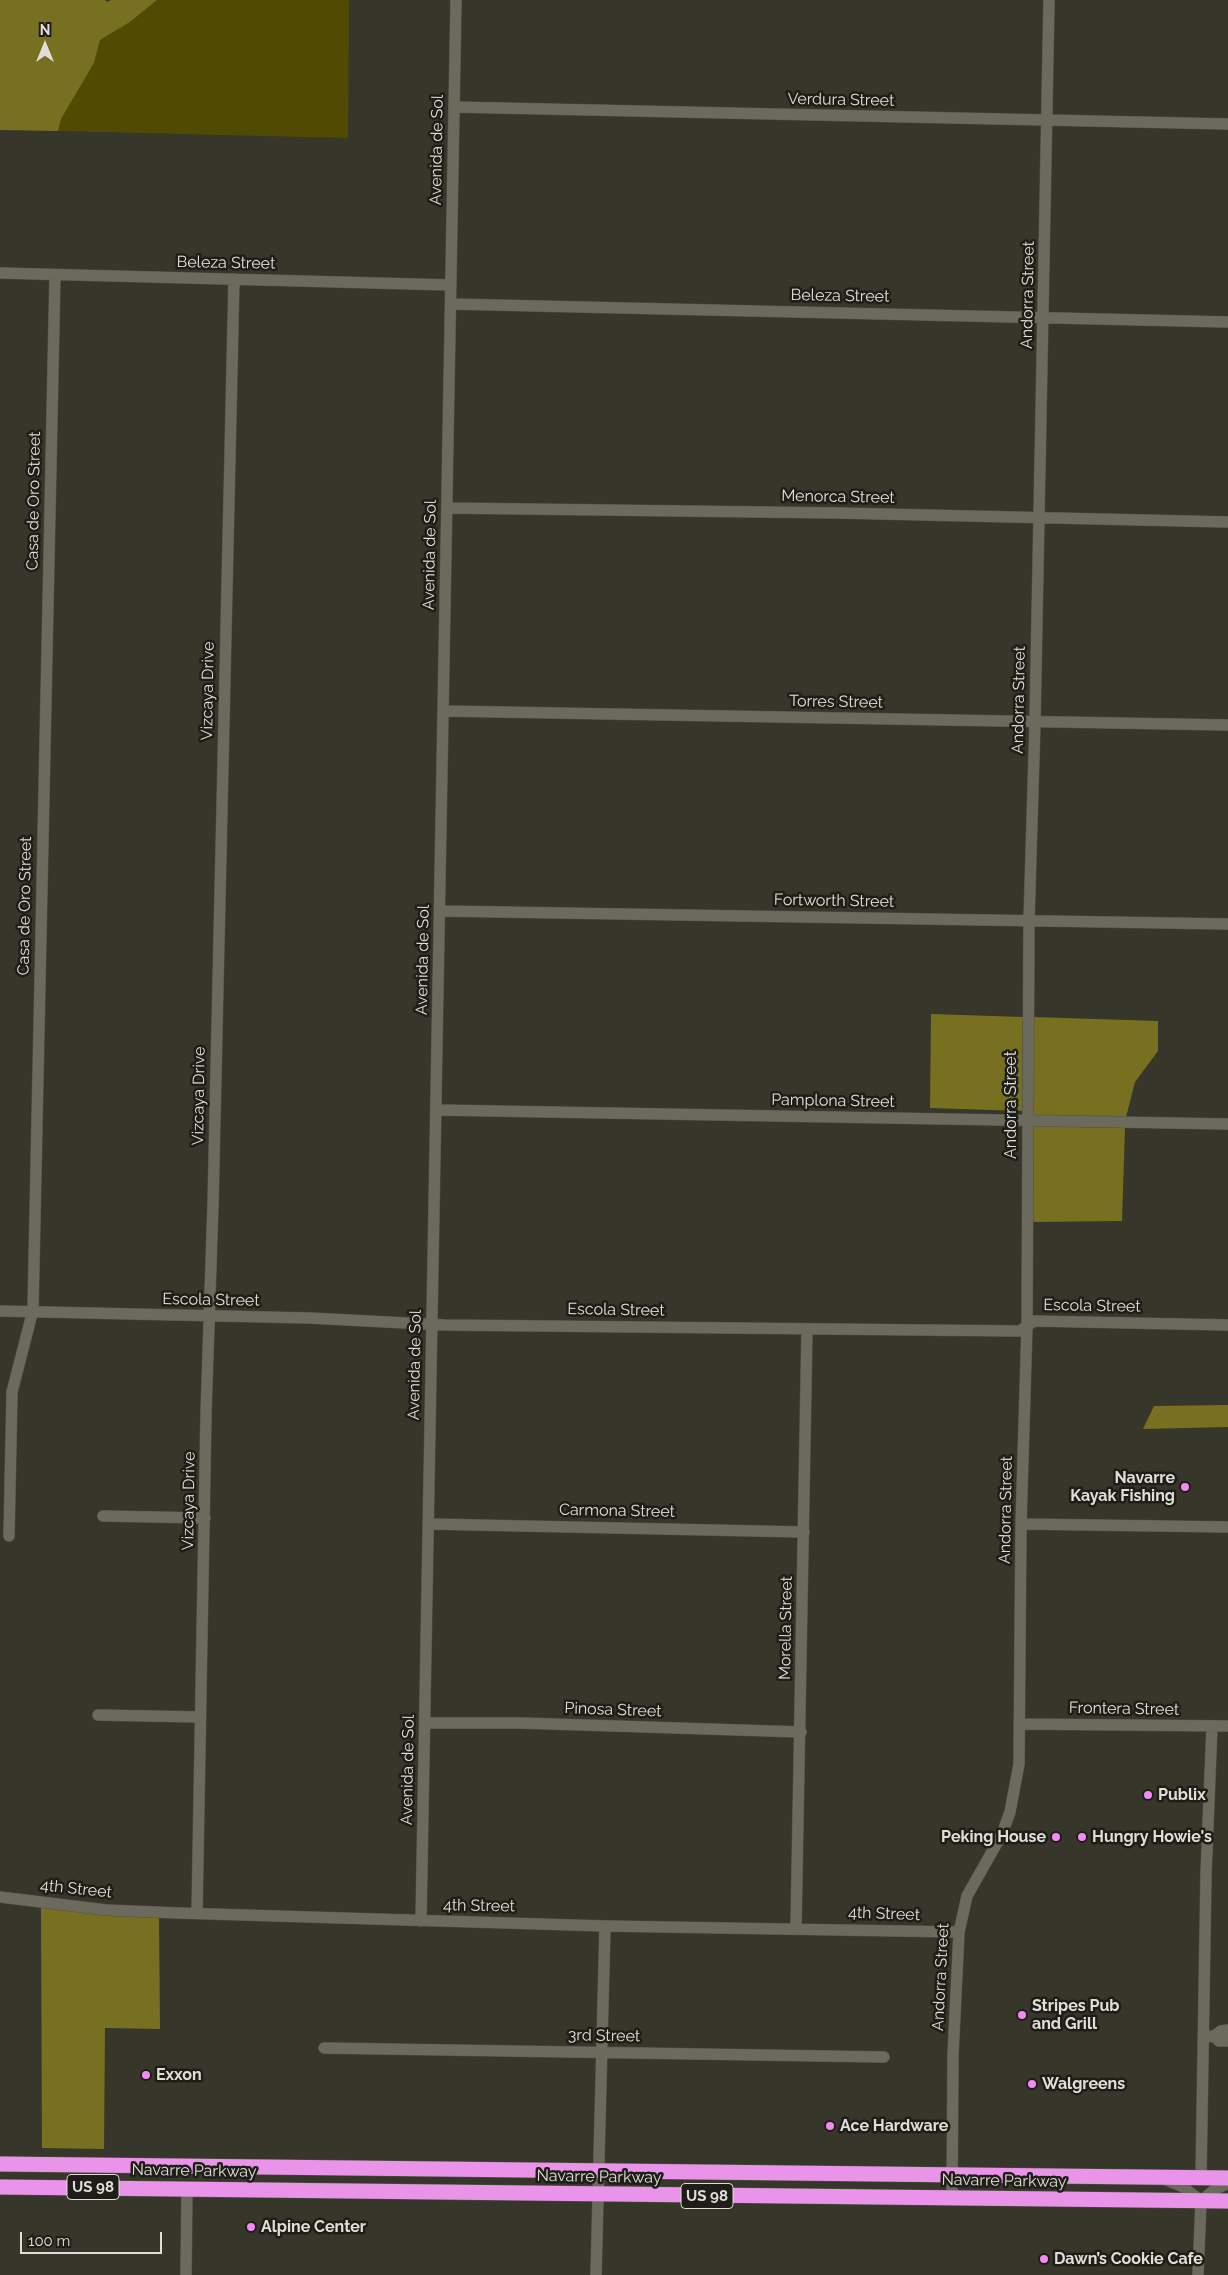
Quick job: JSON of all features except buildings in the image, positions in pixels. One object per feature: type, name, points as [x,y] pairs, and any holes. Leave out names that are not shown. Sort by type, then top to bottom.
[{"type":"highway","name":"Navarre Parkway","points":[[0,2164],[1228,2178]]},
{"type":"highway","points":[[22,2187],[39,2180],[152,2180],[169,2174],[172,2165]]},
{"type":"highway","points":[[186,2188],[192,2179],[200,2174],[325,2174],[337,2167]]},
{"type":"highway","name":"Navarre Parkway","points":[[0,2187],[1228,2201]]},
{"type":"street","name":"Avenida de Sol","points":[[422,1921],[456,0]]},
{"type":"street","name":"Andorra Street","points":[[952,2198],[953,2055],[959,1932],[967,1896],[1002,1834],[1010,1812],[1019,1764],[1027,1326],[1029,921],[1044,317],[1049,0]]},
{"type":"street","name":"Verdura Street","points":[[454,107],[1046,122],[1228,124]]},
{"type":"street","name":"Beleza Street","points":[[0,273],[451,285]]},
{"type":"street","name":"Casa de Oro Street","points":[[10,1536],[12,1392],[33,1310],[55,275]]},
{"type":"street","name":"Vizcaya Drive","points":[[197,1913],[199,1717],[234,279]]},
{"type":"street","name":"Beleza Street","points":[[451,304],[1228,322]]},
{"type":"street","name":"Menorca Street","points":[[447,508],[839,513],[1228,522]]},
{"type":"street","name":"Torres Street","points":[[443,711],[1228,726]]},
{"type":"street","name":"Fortworth Street","points":[[440,911],[1228,924]]},
{"type":"street","name":"Pamplona Street","points":[[437,1110],[1228,1124]]},
{"type":"street","name":"Escola Street","points":[[0,1311],[33,1310],[309,1318],[432,1325],[1020,1331],[1034,1321],[1228,1325]]},
{"type":"street","name":"Morella Street","points":[[796,1928],[806,1329]]},
{"type":"street","points":[[103,1516],[205,1518]]},
{"type":"street","name":"Carmona Street","points":[[429,1524],[804,1532]]},
{"type":"street","points":[[1022,1524],[1228,1527]]},
{"type":"street","points":[[98,1715],[199,1717]]},
{"type":"street","name":"Pinosa Street","points":[[425,1723],[521,1723],[800,1732]]},
{"type":"street","name":"Frontera Street","points":[[1019,1724],[1228,1726]]},
{"type":"street","points":[[1201,2178],[1209,2036],[1206,1874],[1212,1726]]},
{"type":"street","name":"4th Street","points":[[0,1897],[106,1910],[605,1926],[959,1932]]},
{"type":"street","points":[[596,2275],[600,2194],[605,1926]]},
{"type":"street","points":[[1209,2036],[1228,2030]]},
{"type":"street","points":[[1209,2036],[1219,2041],[1228,2040]]},
{"type":"street","name":"3rd Street","points":[[324,2048],[884,2057]]},
{"type":"street","points":[[1160,2177],[1183,2187],[1201,2200]]},
{"type":"street","points":[[1201,2200],[1214,2190],[1228,2183]]},
{"type":"street","points":[[186,2188],[186,2275]]},
{"type":"street","points":[[1198,2275],[1201,2200]]},
{"type":"shaded area","points":[[0,0],[105,0],[107,2],[111,0],[157,0],[130,22],[100,40],[94,63],[61,119],[58,131],[0,130]]},
{"type":"shaded area","points":[[157,0],[349,0],[348,138],[58,131],[61,119],[94,63],[100,40],[130,22]]},
{"type":"shaded area","points":[[931,1014],[1023,1017],[1022,1111],[930,1108]]},
{"type":"shaded area","points":[[1033,1017],[1158,1021],[1158,1051],[1135,1082],[1126,1117],[1032,1115]]},
{"type":"shaded area","points":[[1032,1126],[1125,1128],[1122,1221],[1032,1222]]},
{"type":"shaded area","points":[[1228,1405],[1228,1427],[1143,1429],[1154,1406]]},
{"type":"shaded area","points":[[41,1907],[159,1917],[160,2029],[105,2028],[104,2149],[42,2148]]},
{"type":"place","name":"Navarre Kayak Fishing","points":[[1185,1487]]},
{"type":"place","name":"Publix","points":[[1148,1795]]},
{"type":"place","name":"Peking House","points":[[1056,1837]]},
{"type":"place","name":"Hungry Howie's","points":[[1082,1837]]},
{"type":"place","name":"Stripes Pub and Grill","points":[[1022,2015]]},
{"type":"place","name":"Exxon","points":[[146,2075]]},
{"type":"place","name":"Walgreens","points":[[1032,2084]]},
{"type":"place","name":"Ace Hardware","points":[[830,2126]]},
{"type":"place","name":"Alpine Center","points":[[251,2227]]},
{"type":"place","name":"Dawn’s Cookie Cafe","points":[[1044,2259]]}]
